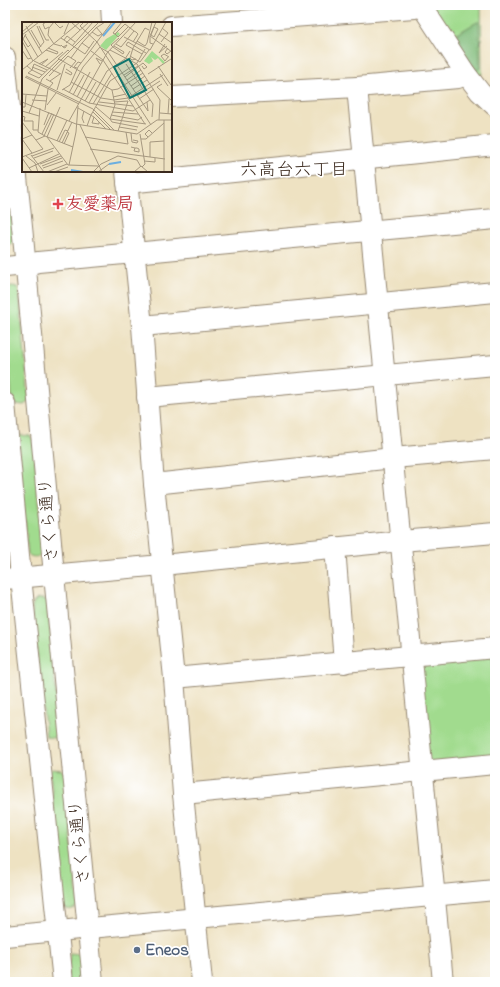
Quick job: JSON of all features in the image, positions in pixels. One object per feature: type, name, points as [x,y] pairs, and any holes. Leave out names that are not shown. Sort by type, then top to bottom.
[{"type":"street","points":[[111,5],[112,22]]},
{"type":"street","points":[[172,26],[414,8],[420,5],[466,74],[480,92],[495,106]]},
{"type":"street","name":"さくら通り","points":[[5,57],[26,265],[93,982]]},
{"type":"street","points":[[172,97],[357,87],[458,78],[466,74]]},
{"type":"street","points":[[357,87],[386,376],[443,982]]},
{"type":"street","points":[[202,982],[183,794],[174,678],[154,484],[142,326],[127,177],[364,158],[495,145]]},
{"type":"street","points":[[5,267],[38,262],[495,218]]},
{"type":"street","points":[[142,326],[495,292]]},
{"type":"street","points":[[147,397],[495,365]]},
{"type":"street","name":"さくら通り","points":[[5,403],[13,578],[63,982]]},
{"type":"street","points":[[154,484],[393,458],[495,449]]},
{"type":"street","points":[[13,578],[495,533]]},
{"type":"street","points":[[335,547],[344,663]]},
{"type":"street","points":[[174,678],[495,648]]},
{"type":"street","points":[[183,794],[495,764]]},
{"type":"street","points":[[5,936],[495,890]]},
{"type":"green space","points":[[429,5],[481,5],[482,74],[476,78]]},
{"type":"green space","points":[[479,21],[480,68],[475,72],[453,36]]},
{"type":"green space","points":[[5,144],[14,239],[11,244],[8,245],[5,245]]},
{"type":"green space","points":[[12,286],[17,287],[19,291],[29,401],[24,405],[15,404],[12,397],[5,325],[5,288]]},
{"type":"green space","points":[[20,435],[30,436],[33,440],[44,552],[37,557],[28,555],[18,438]]},
{"type":"green space","points":[[37,599],[47,600],[60,734],[55,738],[46,737],[32,606]]},
{"type":"green space","points":[[491,648],[495,681],[495,764],[423,771],[412,656]]},
{"type":"green space","points":[[52,769],[62,770],[65,774],[78,905],[71,909],[63,907],[50,771]]},
{"type":"green space","points":[[70,953],[80,954],[83,957],[86,982],[67,982]]},
{"type":"place","name":"友愛薬局","points":[[58,204]]},
{"type":"place","name":"Eneos","points":[[137,950]]},
{"type":"district","name":"六高台六丁目","points":[[294,171]]}]
